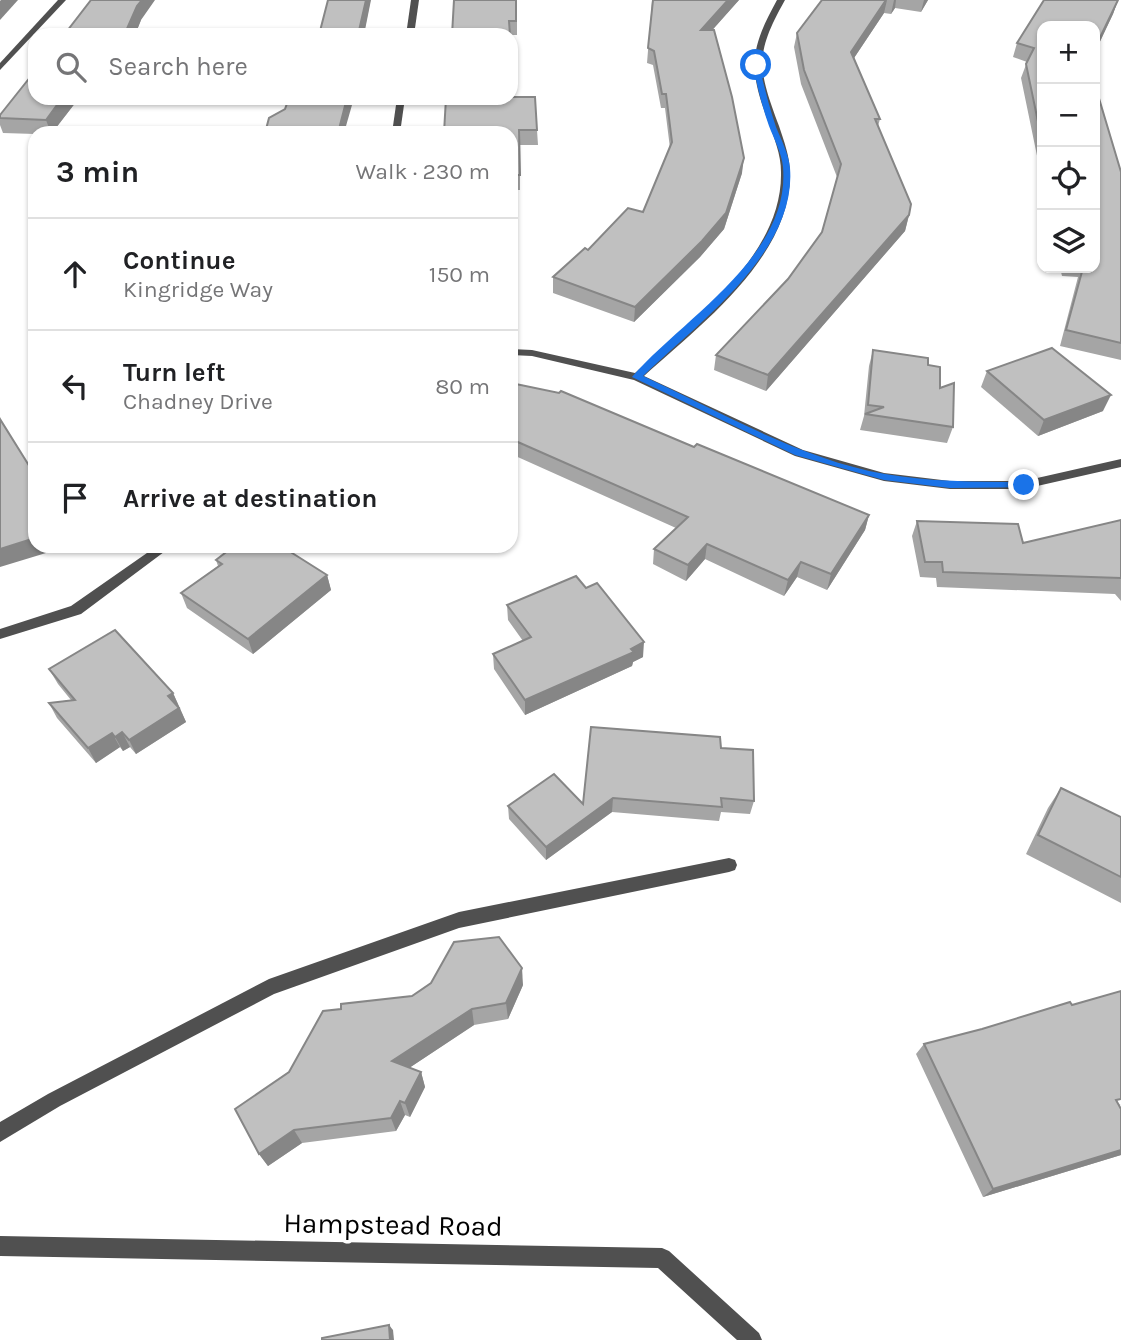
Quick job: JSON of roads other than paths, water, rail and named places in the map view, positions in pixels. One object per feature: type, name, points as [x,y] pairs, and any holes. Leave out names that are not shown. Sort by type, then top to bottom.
[{"type":"street","points":[[36,28],[62,0]]},
{"type":"street","points":[[411,28],[415,0]]},
{"type":"street","points":[[637,377],[746,273],[775,224],[784,197],[787,166],[763,99],[756,65],[760,35],[781,0]]},
{"type":"street","points":[[0,68],[28,37]]},
{"type":"street","points":[[397,126],[400,105]]},
{"type":"street","points":[[518,352],[532,353],[637,377],[799,453],[884,477],[950,485],[1024,485],[1121,463]]},
{"type":"street","points":[[0,634],[76,610],[156,553]]},
{"type":"street","points":[[0,1133],[54,1100],[269,987],[459,920],[729,865]]},
{"type":"street","name":"Hampstead Road","points":[[0,1246],[662,1258],[752,1340]]}]
